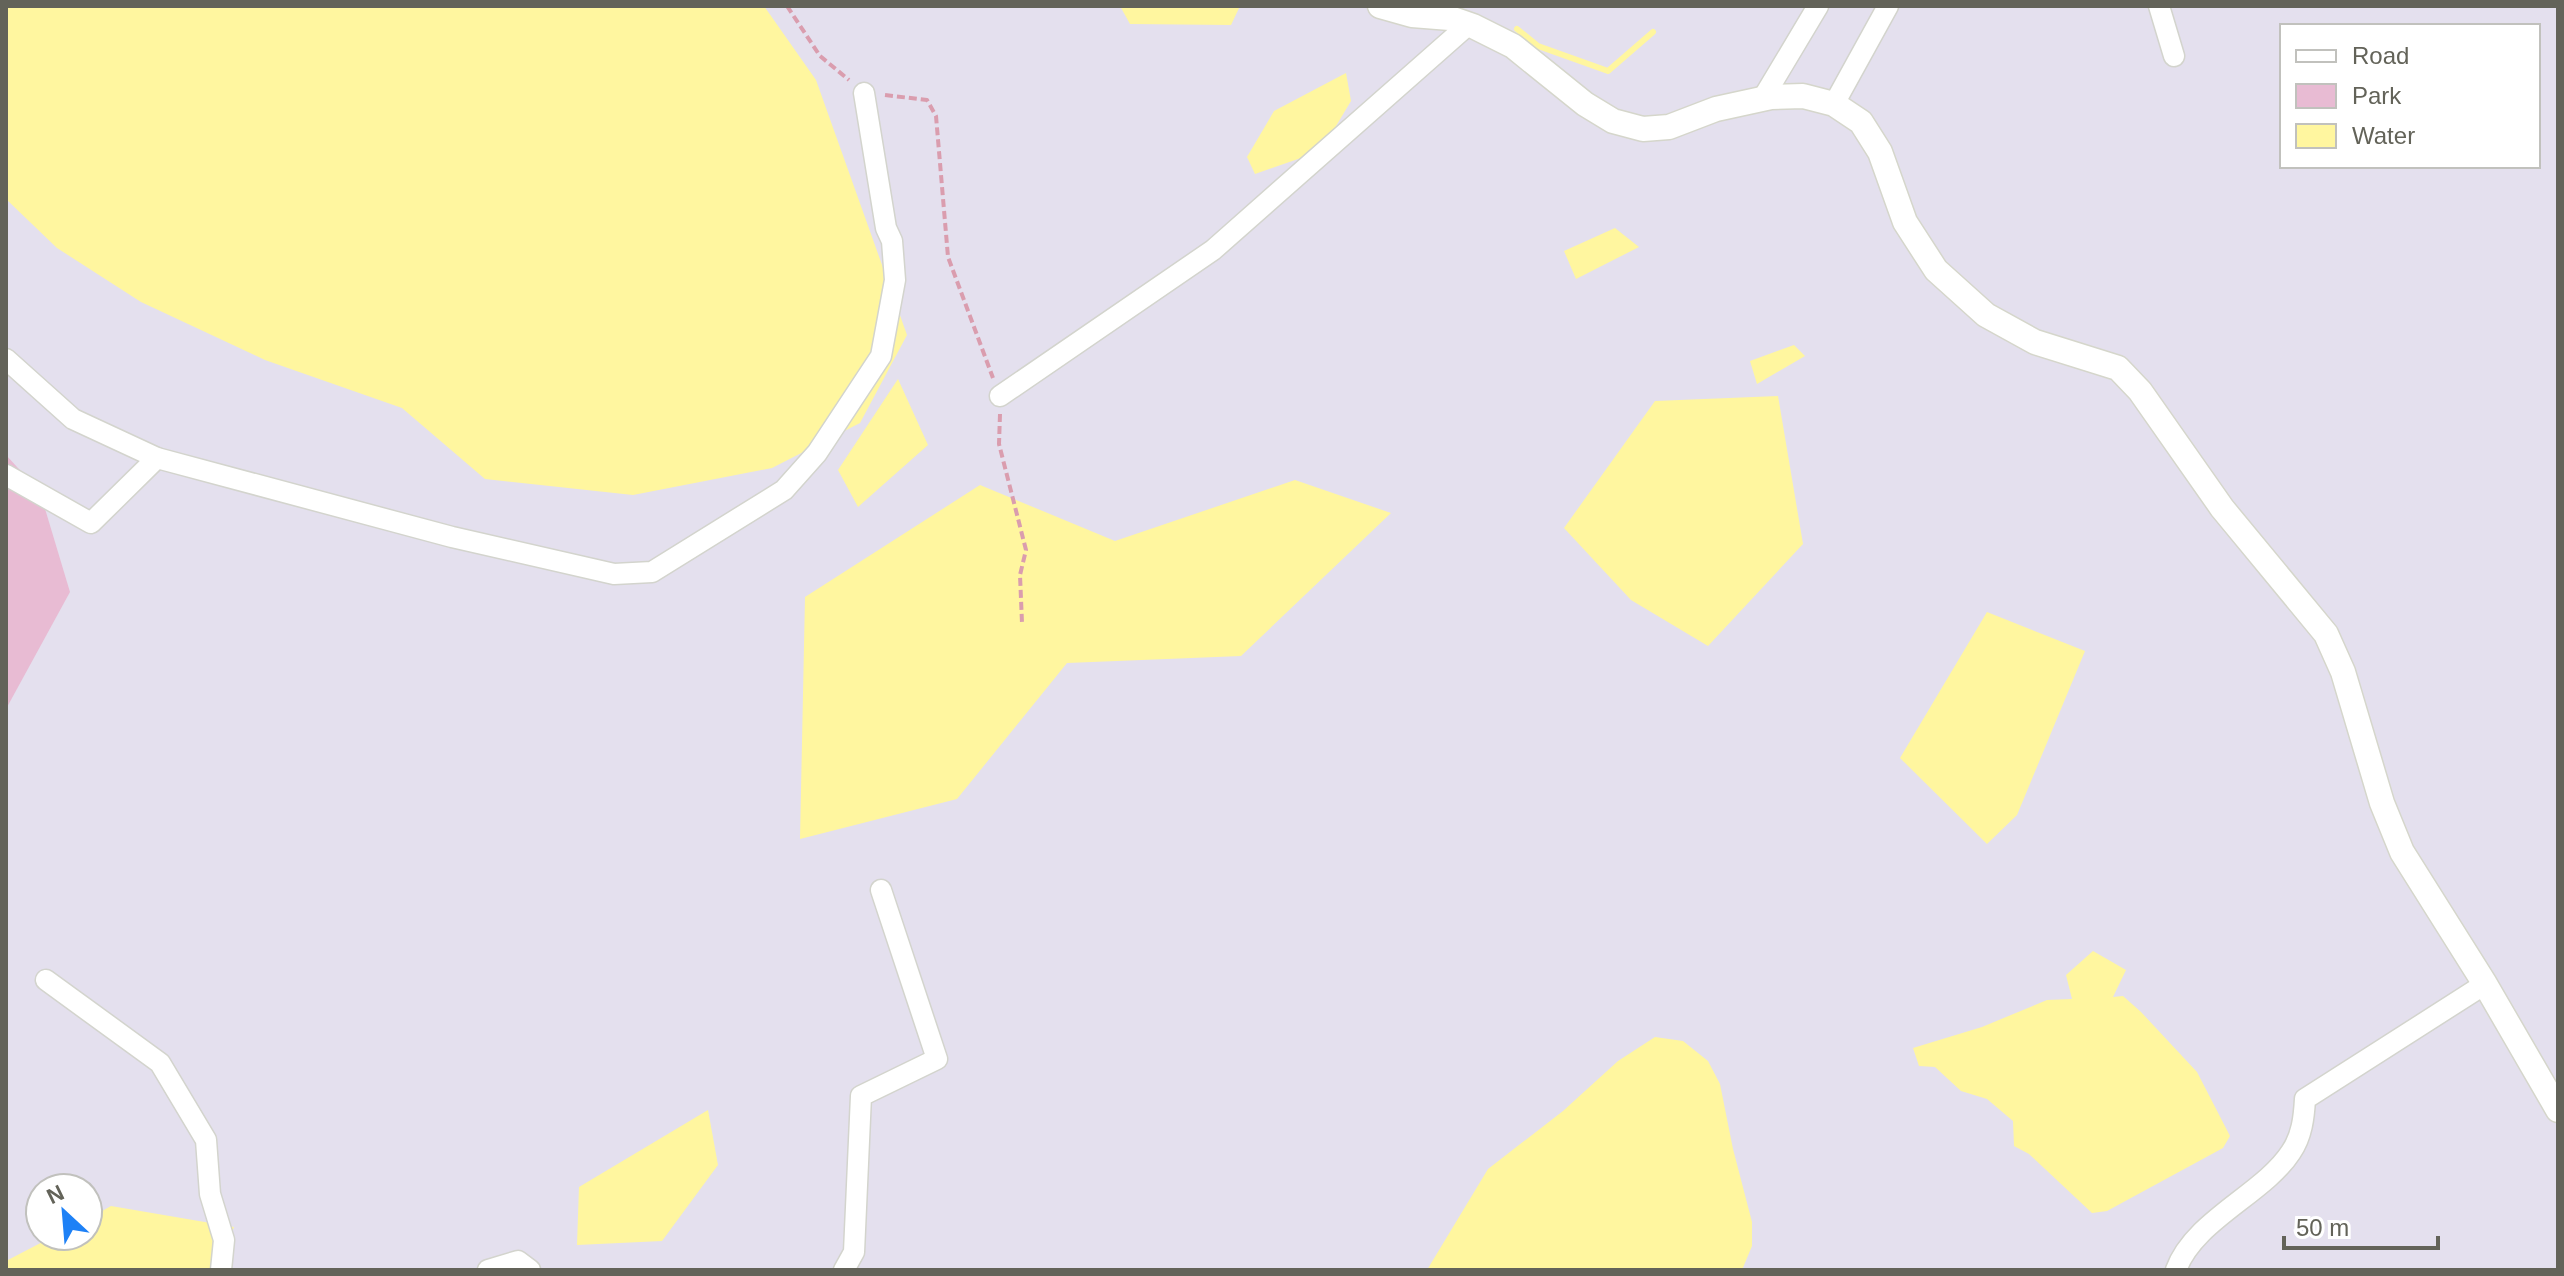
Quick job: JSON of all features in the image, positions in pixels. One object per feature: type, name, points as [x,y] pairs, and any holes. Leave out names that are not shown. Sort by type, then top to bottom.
[{"type":"street","points":[[1380,6],[1412,15],[1450,18],[1513,46],[1585,104],[1613,121],[1643,129],[1669,127],[1716,109],[1763,98],[1803,96],[1834,104],[1861,122],[1880,152],[1905,222],[1936,270],[1986,315],[2010,329],[2035,342],[2118,368],[2140,391],[2222,508],[2326,634],[2343,672],[2382,803],[2402,852],[2485,984],[2558,1110]]},
{"type":"street","points":[[1763,98],[1818,6]]},
{"type":"street","points":[[1834,104],[1888,6]]},
{"type":"street","points":[[2159,6],[2174,56]]},
{"type":"street","points":[[1000,396],[1213,250],[1468,25]]},
{"type":"street","points":[[6,359],[73,419],[157,458],[467,541],[614,574],[652,572],[784,490],[817,453],[881,356],[895,280],[892,241],[886,228],[864,93]]},
{"type":"street","points":[[6,475],[91,523],[157,458]]},
{"type":"street","points":[[850,1264],[861,1096],[937,1059],[881,890]]},
{"type":"street","points":[[46,980],[160,1063],[206,1140],[210,1194],[224,1240],[221,1270]]},
{"type":"street","points":[[2176,1270],[2196,1238],[2291,1152],[2304,1122],[2305,1099],[2485,984]]},
{"type":"street","points":[[488,1270],[518,1261],[530,1270]]},
{"type":"path","points":[[787,6],[820,56],[864,93],[927,100],[936,116],[948,257],[1000,396],[999,444],[1026,550],[1020,575],[1022,623]]},
{"type":"green space","points":[[6,455],[40,492],[70,592],[6,709]]},
{"type":"water","points":[[6,6],[764,6],[816,80],[907,335],[860,423],[772,468],[633,495],[485,479],[402,408],[265,360],[141,302],[57,248],[6,199]]},
{"type":"water","points":[[1120,6],[1240,6],[1231,25],[1130,24]]},
{"type":"water","points":[[1346,73],[1351,101],[1321,151],[1255,174],[1247,157],[1274,111]]},
{"type":"water","points":[[1615,228],[1639,247],[1576,279],[1564,251]]},
{"type":"water","points":[[1794,345],[1805,356],[1757,384],[1750,361]]},
{"type":"water","points":[[898,379],[928,445],[858,507],[838,470]]},
{"type":"water","points":[[1778,396],[1803,544],[1708,646],[1631,600],[1564,528],[1655,401]]},
{"type":"water","points":[[1295,480],[1391,513],[1241,656],[1067,663],[957,799],[800,839],[805,597],[980,485],[1115,541]]},
{"type":"water","points":[[1987,612],[2085,651],[2017,815],[1987,844],[1900,758]]},
{"type":"water","points":[[2093,951],[2126,970],[2113,997],[2123,996],[2141,1012],[2197,1072],[2230,1136],[2223,1148],[2107,1211],[2092,1213],[2029,1154],[2014,1146],[2013,1121],[1987,1099],[1961,1091],[1935,1067],[1919,1066],[1913,1048],[1982,1027],[2047,1000],[2072,999],[2066,975]]},
{"type":"water","points":[[1655,1037],[1683,1041],[1708,1061],[1720,1084],[1752,1222],[1752,1246],[1742,1270],[1427,1270],[1488,1169],[1563,1111],[1618,1061]]},
{"type":"water","points":[[708,1110],[718,1165],[662,1241],[577,1245],[579,1187]]},
{"type":"water","points":[[111,1206],[234,1227],[218,1270],[6,1270],[6,1261],[24,1252],[104,1252],[104,1210]]},
{"type":"waterway","points":[[1517,29],[1538,46],[1608,71],[1653,32]]}]
